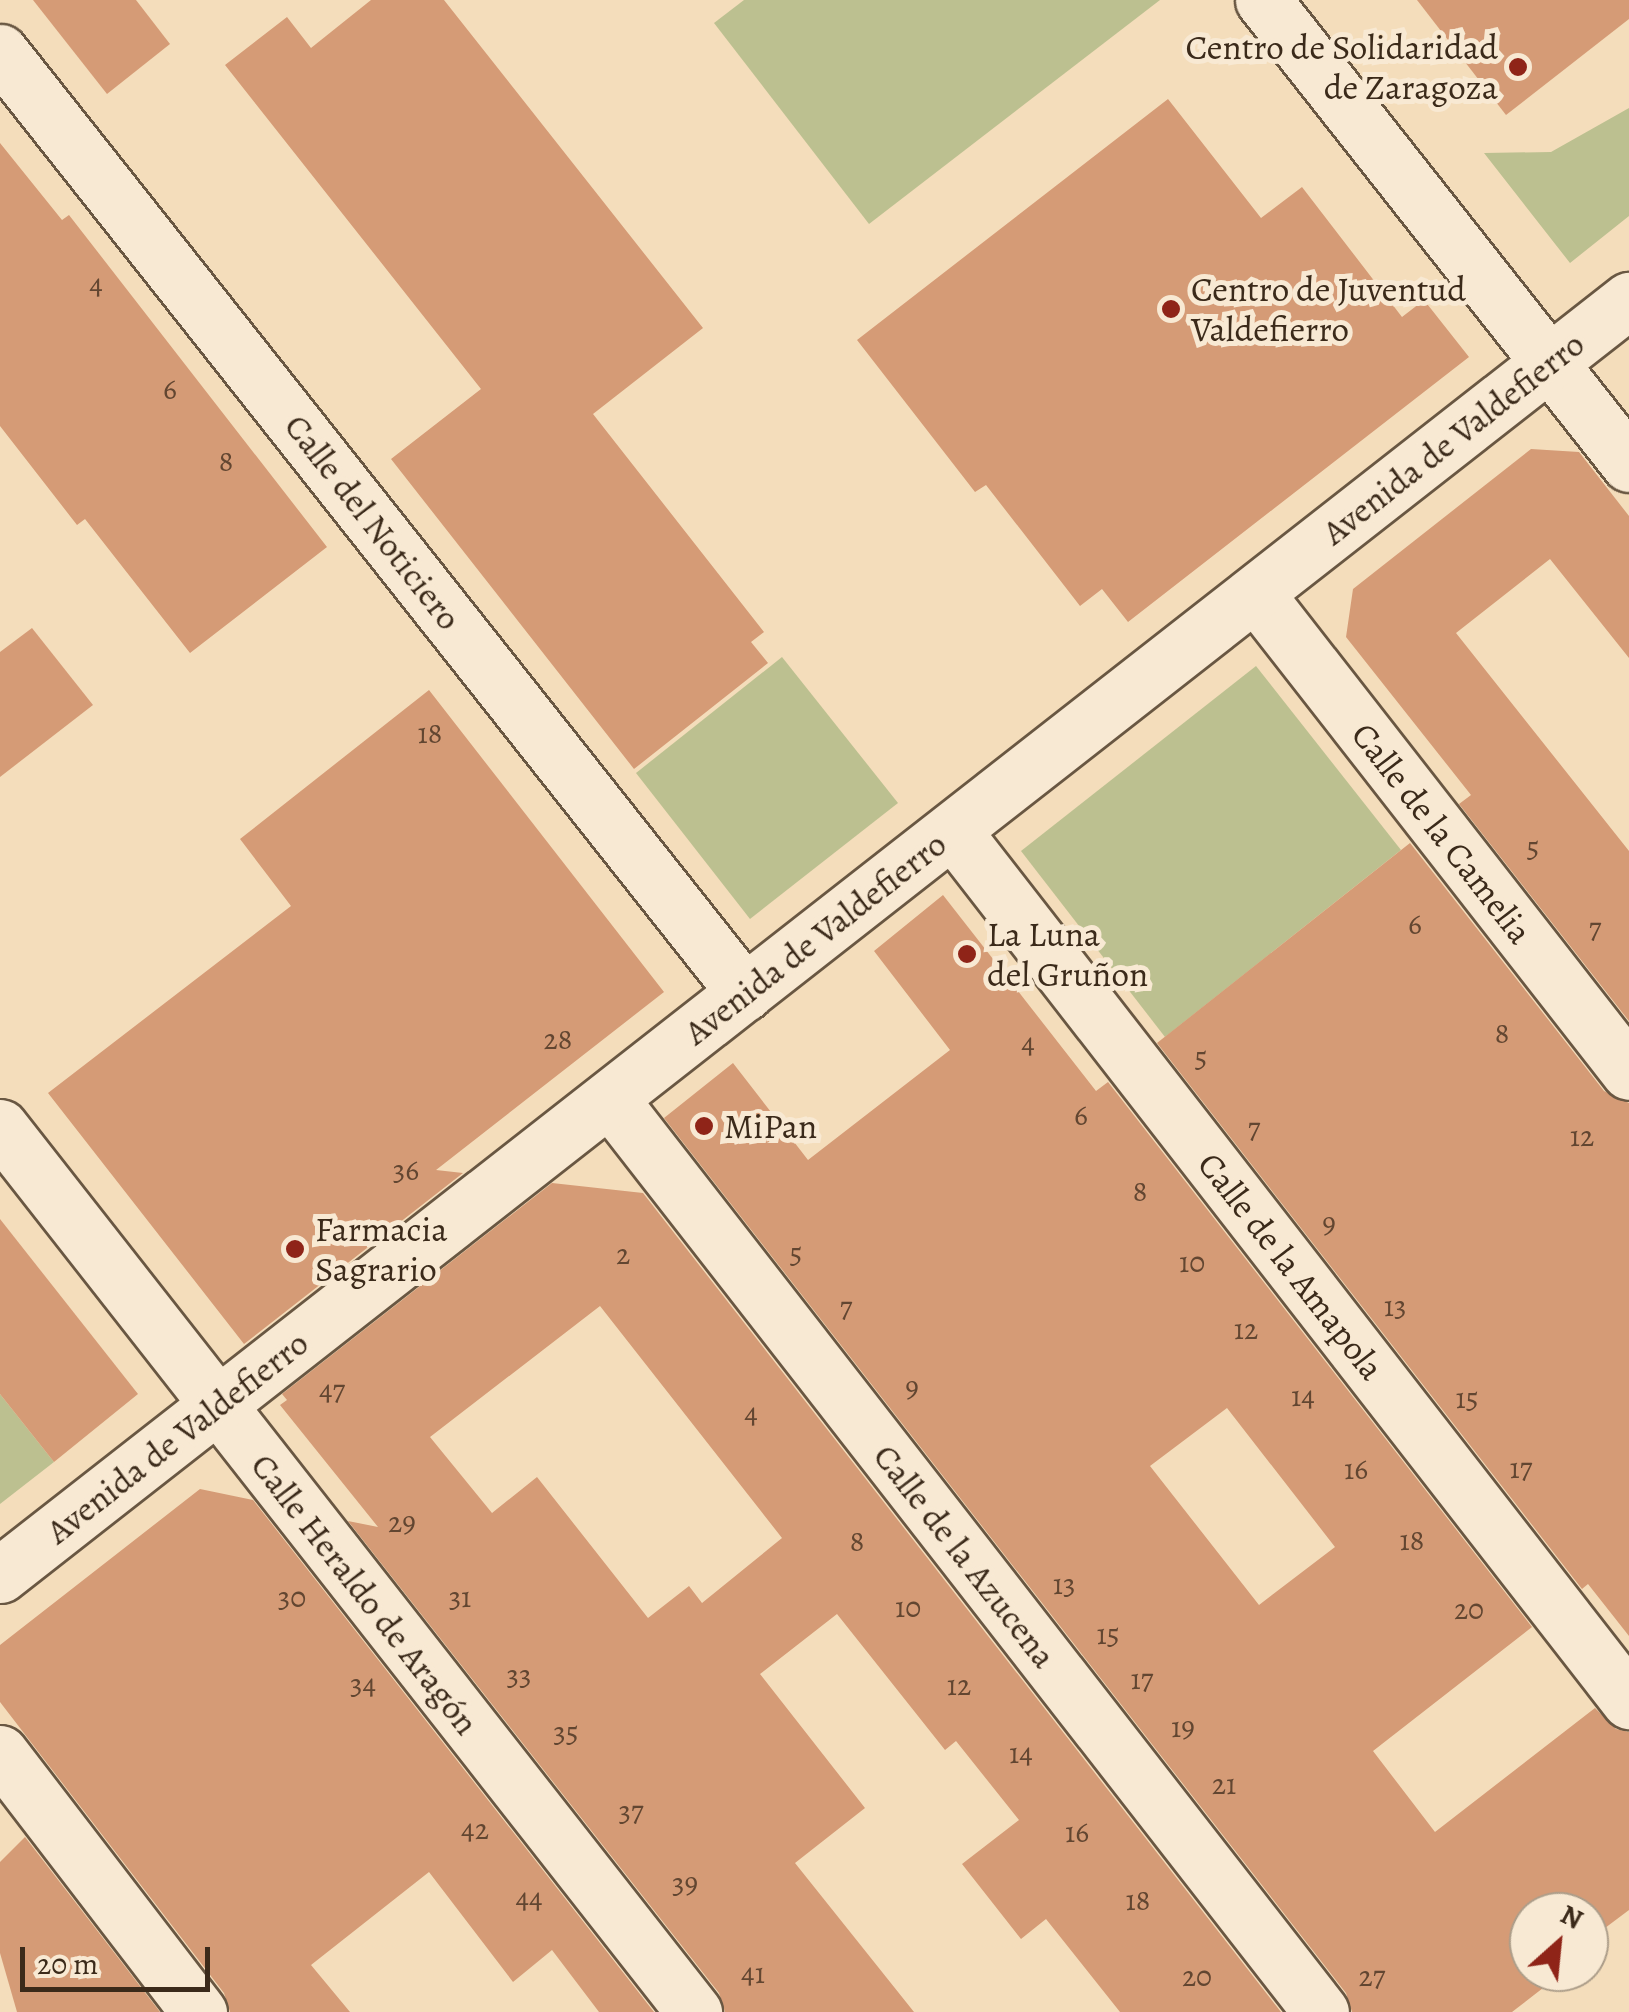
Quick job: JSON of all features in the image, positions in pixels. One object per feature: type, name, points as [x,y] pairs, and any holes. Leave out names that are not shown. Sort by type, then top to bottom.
[{"type":"street","points":[[1263,0],[1629,464]]},
{"type":"street","name":"Calle del Noticiero","points":[[0,52],[745,994]]},
{"type":"street","name":"Avenida de Valdefierro","points":[[0,1574],[1629,300]]},
{"type":"street","name":"Calle de la Camelia","points":[[1256,594],[1629,1072]]},
{"type":"street","name":"Calle de la Amapola","points":[[953,831],[1629,1701]]},
{"type":"street","name":"Calle de la Azucena","points":[[610,1099],[1321,2012]]},
{"type":"street","name":"Calle Heraldo de Aragón","points":[[0,1128],[694,2012]]},
{"type":"street","points":[[0,1753],[200,2012]]},
{"type":"green space","points":[[744,0],[1160,0],[869,224],[714,23]]},
{"type":"green space","points":[[1629,108],[1629,216],[1570,263],[1484,153],[1551,152]]},
{"type":"green space","points":[[782,657],[898,803],[750,919],[636,773]]},
{"type":"green space","points":[[1256,666],[1401,850],[1165,1037],[1021,851]]},
{"type":"green space","points":[[0,1394],[54,1462],[0,1504]]},
{"type":"building","points":[[33,0],[136,0],[170,44],[107,94]]},
{"type":"building","points":[[371,0],[444,0],[703,328],[593,414],[764,632],[751,642],[768,663],[634,769],[391,459],[481,389],[225,65],[287,17],[311,48]]},
{"type":"building","name":"Centro de Solidaridad de Zaragoza","points":[[1417,0],[1629,0],[1629,19],[1506,115]]},
{"type":"building","points":[[1168,99],[1261,218],[1302,187],[1402,317],[1424,300],[1469,357],[1128,622],[1102,589],[1080,606],[986,485],[975,492],[857,340]]},
{"type":"building","points":[[0,143],[62,220],[69,215],[327,547],[190,653],[85,519],[77,525],[0,426]]},
{"type":"building","points":[[1531,449],[1579,452],[1629,516],[1629,658],[1550,559],[1456,633],[1629,851],[1629,1021],[1459,804],[1471,795],[1346,637],[1353,589]]},
{"type":"building","points":[[32,628],[93,705],[0,777],[0,652]]},
{"type":"building","points":[[429,690],[664,992],[436,1170],[463,1173],[244,1344],[48,1093],[291,906],[240,839]]},
{"type":"building","points":[[1410,843],[1604,1091],[1629,1103],[1629,1636],[1588,1584],[1582,1589],[1157,1043]]},
{"type":"building","points":[[943,895],[1096,1091],[1108,1082],[1532,1627],[1373,1751],[1435,1832],[1595,1708],[1616,1729],[1629,1732],[1629,1910],[1609,1925],[1609,1892],[1509,1892],[1509,1992],[1538,1992],[1512,2012],[1352,2012],[1346,1993],[664,1118],[733,1063],[808,1160],[950,1050],[874,951]],"holes":[[[1227,1408],[1335,1547],[1259,1605],[1150,1466]]]},
{"type":"building","points":[[552,1183],[643,1193],[1281,2012],[1120,2012],[1046,1919],[1021,1939],[962,1864],[1019,1820],[956,1741],[945,1750],[837,1614],[760,1674],[865,1808],[795,1863],[914,2012],[725,2012],[719,1993],[348,1521],[378,1527],[280,1405],[287,1400],[282,1394]],"holes":[[[600,1306],[782,1538],[702,1603],[689,1586],[648,1618],[537,1477],[492,1513],[430,1437]]]},
{"type":"building","points":[[0,1219],[138,1394],[54,1462],[0,1394]]},
{"type":"building","points":[[200,1489],[253,1500],[654,2012],[599,2012],[552,1950],[513,1982],[429,1872],[311,1965],[350,2012],[230,2012],[224,1993],[0,1702],[0,1645]]},
{"type":"building","points":[[25,1837],[160,2012],[17,2012],[0,1953],[0,1862]]},
{"type":"place","name":"Centro de Solidaridad de Zaragoza","points":[[1518,67]]},
{"type":"place","name":"Centro de Juventud Valdefierro","points":[[1171,309]]},
{"type":"place","name":"La Luna del Gruñon","points":[[967,954]]},
{"type":"place","name":"MiPan","points":[[704,1126]]},
{"type":"place","name":"Farmacia Sagrario","points":[[295,1249]]}]
